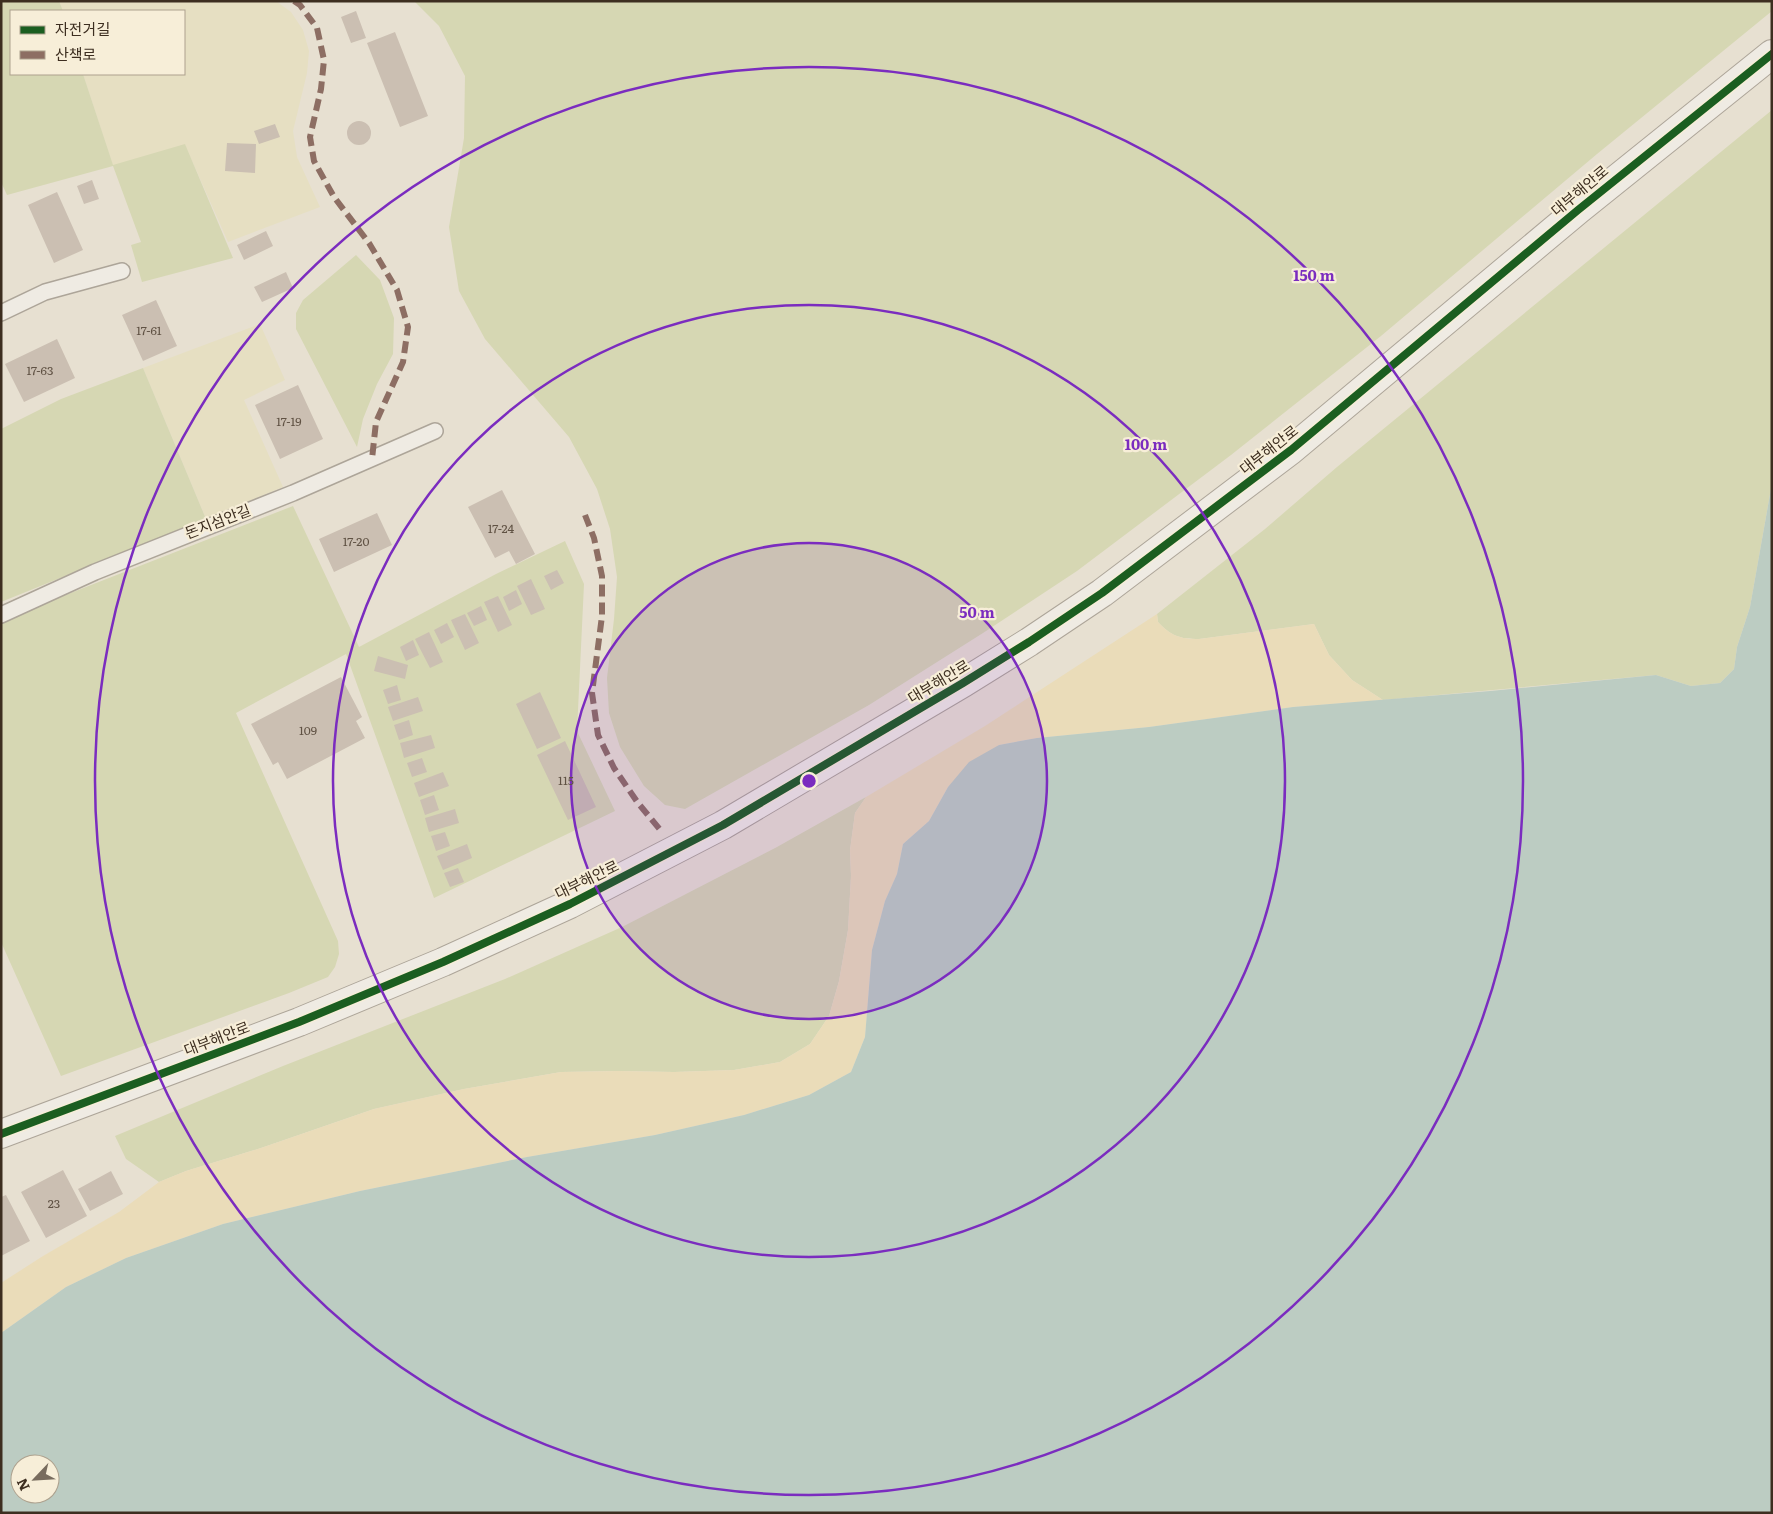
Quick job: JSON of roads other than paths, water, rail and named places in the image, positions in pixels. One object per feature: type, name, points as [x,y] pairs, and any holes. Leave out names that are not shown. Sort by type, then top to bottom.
[{"type":"street","name":"대부해안로","points":[[1,1134],[308,1019],[434,966],[562,908],[723,825],[954,688],[1029,642],[1102,593],[1292,450],[1593,198],[1772,54]]},
{"type":"lane","points":[[1,312],[45,292],[122,271]]},
{"type":"lane","name":"돈지섬안길","points":[[1,615],[104,568],[293,493],[435,431]]}]
